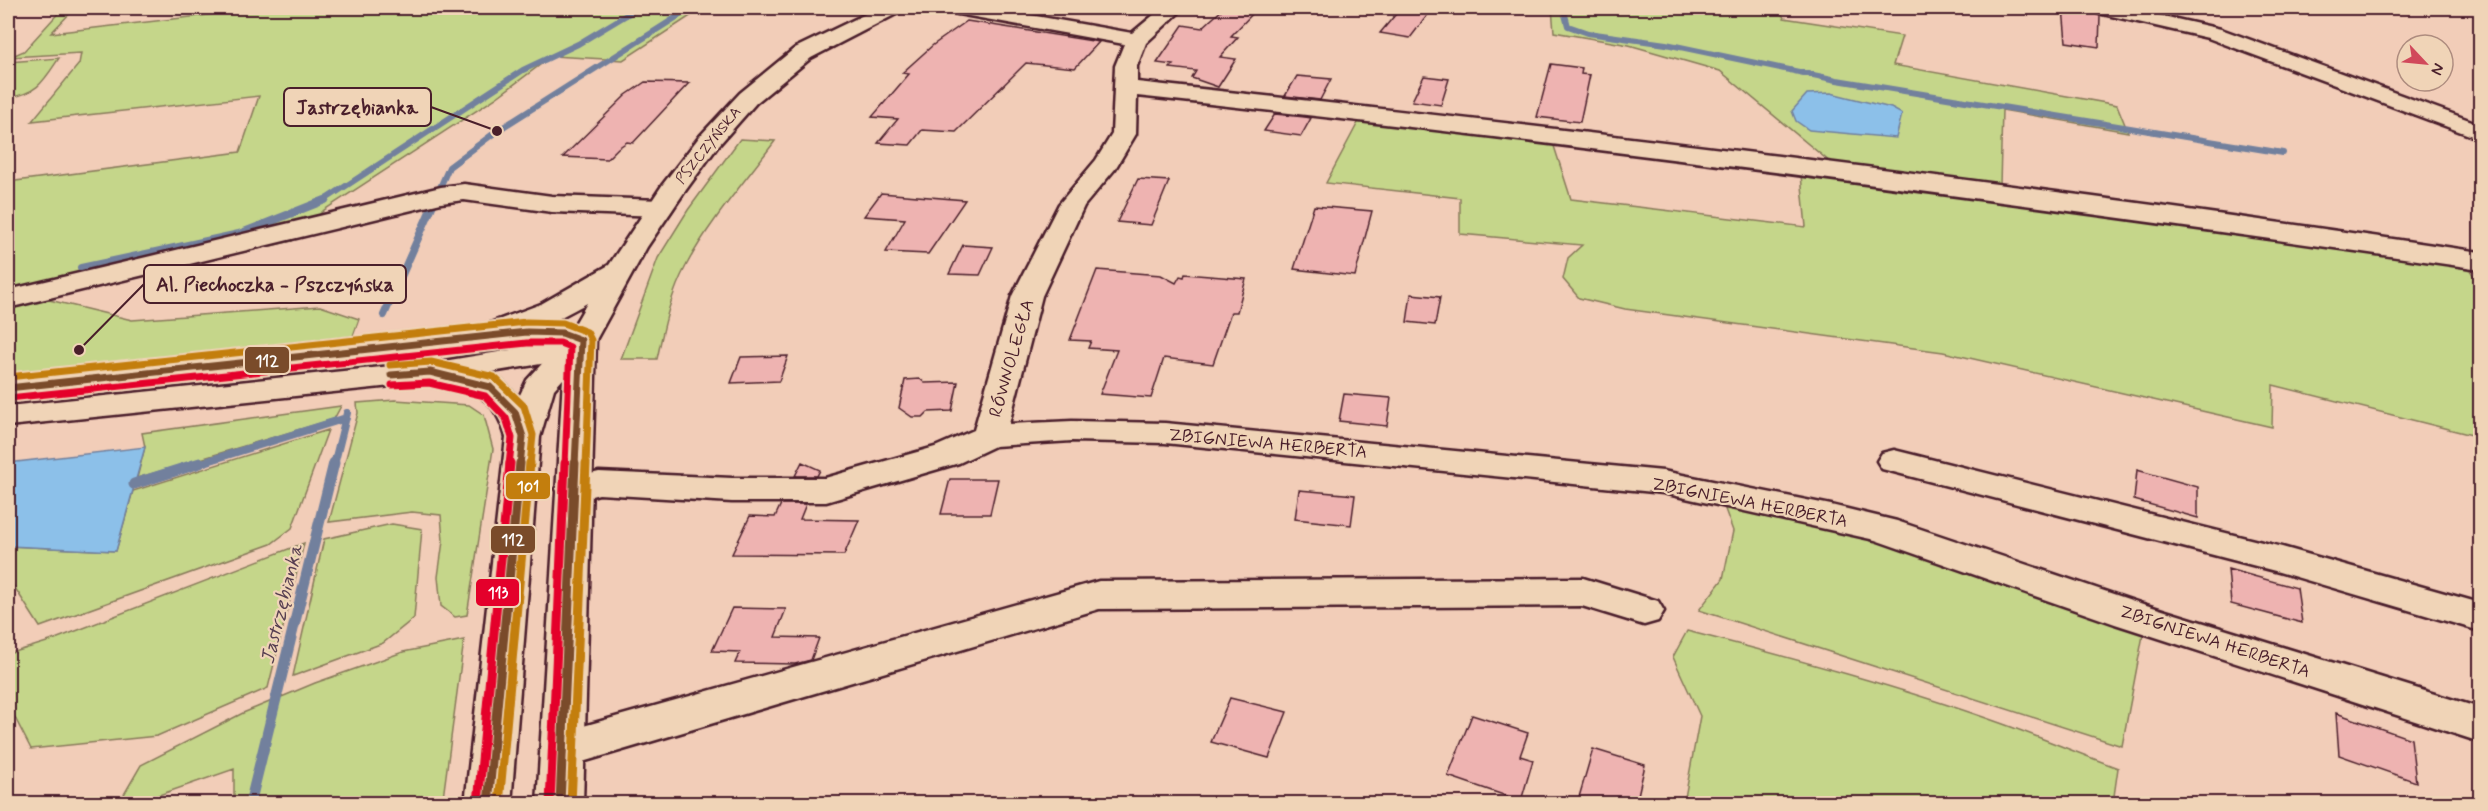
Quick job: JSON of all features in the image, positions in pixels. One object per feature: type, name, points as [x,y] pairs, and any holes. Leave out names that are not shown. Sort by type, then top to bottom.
[{"type":"street","name":"PSZCZYŃSKA","points":[[485,803],[523,436],[538,387],[581,340],[660,208],[709,141],[748,98],[803,53],[893,8]]},
{"type":"street","points":[[958,8],[1136,40],[1174,8]]},
{"type":"street","points":[[2101,8],[2214,33],[2481,132]]},
{"type":"street","name":"RÓWNOLEGŁA","points":[[573,489],[599,483],[732,490],[826,490],[947,455],[989,436],[1027,296],[1072,204],[1106,164],[1124,134],[1126,66],[1136,40]]},
{"type":"street","points":[[1127,88],[1411,118],[1943,184],[2481,260]]},
{"type":"street","points":[[8,299],[449,194],[464,192],[552,204],[660,208]]},
{"type":"street","points":[[480,338],[543,316],[579,297],[622,268]]},
{"type":"street","points":[[8,388],[527,332],[562,333],[581,340]]},
{"type":"street","name":"PSZCZYŃSKA","points":[[560,804],[581,340]]},
{"type":"street","points":[[8,416],[430,372],[547,354],[564,350],[581,340]]},
{"type":"street","points":[[430,372],[490,387],[515,412],[523,436]]},
{"type":"street","name":"ZBIGNIEWA HERBERTA","points":[[989,436],[1072,431],[1165,433],[1664,482],[1820,514],[1884,530],[2129,614],[2481,725]]},
{"type":"street","points":[[1894,461],[2282,560],[2481,617]]},
{"type":"street","points":[[562,750],[1100,596],[1583,592],[1644,611]]},
{"type":"green space","points":[[63,8],[75,8],[51,33],[270,8],[709,8],[698,11],[623,60],[552,56],[496,98],[324,210],[292,241],[45,299],[132,320],[320,306],[359,319],[353,336],[8,373],[8,182],[240,152],[259,96],[32,121],[79,64],[81,53],[10,57],[24,51]]},
{"type":"green space","points":[[1552,8],[1779,8],[1784,18],[1902,36],[1893,65],[2117,105],[2128,132],[2002,110],[2000,185],[1830,162],[1720,71],[1629,45],[1554,32]]},
{"type":"green space","points":[[59,58],[39,85],[26,93],[8,98],[8,62]]},
{"type":"green space","points":[[1361,117],[1553,143],[1571,199],[1806,227],[1801,175],[2438,260],[2470,270],[2480,285],[2480,437],[2273,385],[2272,427],[1943,352],[1625,309],[1579,298],[1563,279],[1568,258],[1582,245],[1460,234],[1460,198],[1326,183]]},
{"type":"green space","points":[[740,139],[775,141],[717,217],[680,277],[665,323],[657,359],[621,359],[658,258],[688,210]]},
{"type":"green space","points":[[395,400],[469,405],[484,415],[493,449],[467,615],[455,617],[441,606],[438,577],[443,541],[441,515],[412,512],[329,522],[358,413],[357,403]]},
{"type":"green space","points":[[341,406],[334,419],[137,478],[145,447],[142,433]]},
{"type":"green space","points":[[328,430],[292,528],[271,544],[40,627],[8,577],[8,546],[116,551],[133,491]]},
{"type":"green space","points":[[1722,501],[1834,527],[2144,630],[2122,746],[1699,610],[1723,579],[1733,531]]},
{"type":"green space","points":[[392,524],[422,529],[414,618],[383,643],[293,676],[324,539]]},
{"type":"green space","points":[[304,543],[268,688],[157,736],[31,749],[8,704],[8,654],[50,641]]},
{"type":"green space","points":[[1687,631],[1886,685],[2003,724],[2118,768],[2113,803],[1684,803],[1700,716],[1673,657]]},
{"type":"green space","points":[[464,640],[443,798],[427,804],[234,803],[234,769],[136,803],[119,803],[141,765],[243,713],[315,683],[403,652]]},
{"type":"water","points":[[1831,93],[1891,108],[1902,114],[1896,138],[1809,130],[1796,121],[1792,111],[1807,94]]},
{"type":"water","points":[[145,447],[116,551],[8,546],[8,463]]},
{"type":"building","points":[[1224,8],[1258,8],[1231,36],[1238,37],[1220,57],[1236,59],[1218,87],[1192,78],[1196,71],[1170,68],[1173,65],[1157,63],[1183,25],[1202,28]]},
{"type":"building","points":[[1401,8],[1433,8],[1410,38],[1380,33]]},
{"type":"building","points":[[2063,8],[2091,12],[2100,16],[2099,47],[2066,42]]},
{"type":"building","points":[[967,21],[1099,42],[1075,68],[1026,63],[956,132],[922,130],[910,145],[878,143],[898,119],[872,117],[909,74],[902,73],[933,45]]},
{"type":"building","points":[[1551,64],[1582,68],[1581,74],[1590,75],[1580,122],[1537,117]]},
{"type":"building","points":[[1297,76],[1331,79],[1320,100],[1285,96]]},
{"type":"building","points":[[1424,76],[1449,79],[1441,105],[1412,101]]},
{"type":"building","points":[[645,82],[689,83],[633,143],[627,142],[607,159],[563,157],[626,95]]},
{"type":"building","points":[[1275,114],[1311,118],[1301,136],[1264,131]]},
{"type":"building","points":[[1138,179],[1169,181],[1151,225],[1117,222]]},
{"type":"building","points":[[881,193],[965,200],[928,254],[886,252],[905,219],[864,216]]},
{"type":"building","points":[[1314,206],[1372,211],[1355,276],[1294,269]]},
{"type":"building","points":[[963,245],[993,247],[980,275],[949,274]]},
{"type":"building","points":[[1097,270],[1161,275],[1176,283],[1180,276],[1184,277],[1185,274],[1246,279],[1237,312],[1231,312],[1213,364],[1164,358],[1151,398],[1100,394],[1117,350],[1088,348],[1091,341],[1070,340]]},
{"type":"building","points":[[1411,294],[1440,297],[1435,325],[1407,322]]},
{"type":"building","points":[[788,356],[779,381],[731,383],[741,357]]},
{"type":"building","points":[[920,379],[925,383],[958,382],[952,411],[928,412],[923,417],[912,417],[899,408],[905,380]]},
{"type":"building","points":[[1344,394],[1391,398],[1387,426],[1339,421]]},
{"type":"building","points":[[802,462],[820,470],[817,476],[795,476]]},
{"type":"building","points":[[2137,470],[2198,487],[2198,518],[2134,500]]},
{"type":"building","points":[[950,479],[998,479],[990,514],[941,514]]},
{"type":"building","points":[[1299,490],[1355,495],[1351,525],[1295,519]]},
{"type":"building","points":[[781,504],[806,504],[800,519],[859,520],[844,555],[732,554],[750,516],[775,517]]},
{"type":"building","points":[[2228,569],[2297,588],[2302,623],[2231,604]]},
{"type":"building","points":[[732,608],[786,609],[775,637],[819,638],[811,660],[795,664],[735,663],[740,652],[712,651]]},
{"type":"building","points":[[1230,698],[1287,712],[1269,758],[1211,742]]},
{"type":"building","points":[[2336,713],[2411,739],[2416,782],[2339,755]]},
{"type":"building","points":[[1472,715],[1528,733],[1520,756],[1533,760],[1521,801],[1448,776]]},
{"type":"building","points":[[1593,749],[1645,765],[1636,804],[1577,804]]},
{"type":"waterway","points":[[324,200],[523,70],[578,44],[638,8]]},
{"type":"waterway","name":"Jastrzębianka","points":[[434,201],[449,167],[497,131],[691,8]]},
{"type":"waterway","points":[[1557,8],[1564,11],[1568,26],[1588,33],[1666,44],[1837,80],[2283,153]]},
{"type":"waterway","points":[[81,268],[239,234],[324,200]]},
{"type":"waterway","name":"Jastrzębianka","points":[[384,315],[435,200]]},
{"type":"waterway","name":"Jastrzębianka","points":[[346,418],[347,413]]},
{"type":"waterway","points":[[195,465],[346,418]]},
{"type":"waterway","name":"Jastrzębianka","points":[[334,465],[346,418]]},
{"type":"waterway","points":[[134,484],[200,463]]},
{"type":"waterway","name":"Jastrzębianka","points":[[250,804],[334,463]]},
{"type":"transit line","name":"101","points":[[8,377],[526,322],[563,323],[587,332],[591,340],[571,804]]},
{"type":"transit line","name":"112","points":[[8,388],[527,332],[562,333],[581,340],[560,804]]},
{"type":"transit line","name":"113","points":[[9,398],[527,343],[560,343],[570,347],[550,804]]},
{"type":"transit line","name":"101","points":[[390,365],[431,362],[494,377],[524,406],[533,435],[499,804]]},
{"type":"transit line","name":"112","points":[[391,375],[430,372],[490,387],[515,412],[523,437],[488,804]]},
{"type":"transit line","name":"113","points":[[392,385],[429,383],[485,396],[506,418],[512,438],[478,803]]},
{"type":"place","name":"Jastrzębianka","points":[[497,131]]},
{"type":"place","name":"Al. Piechoczka - Pszczyńska","points":[[79,350]]}]
